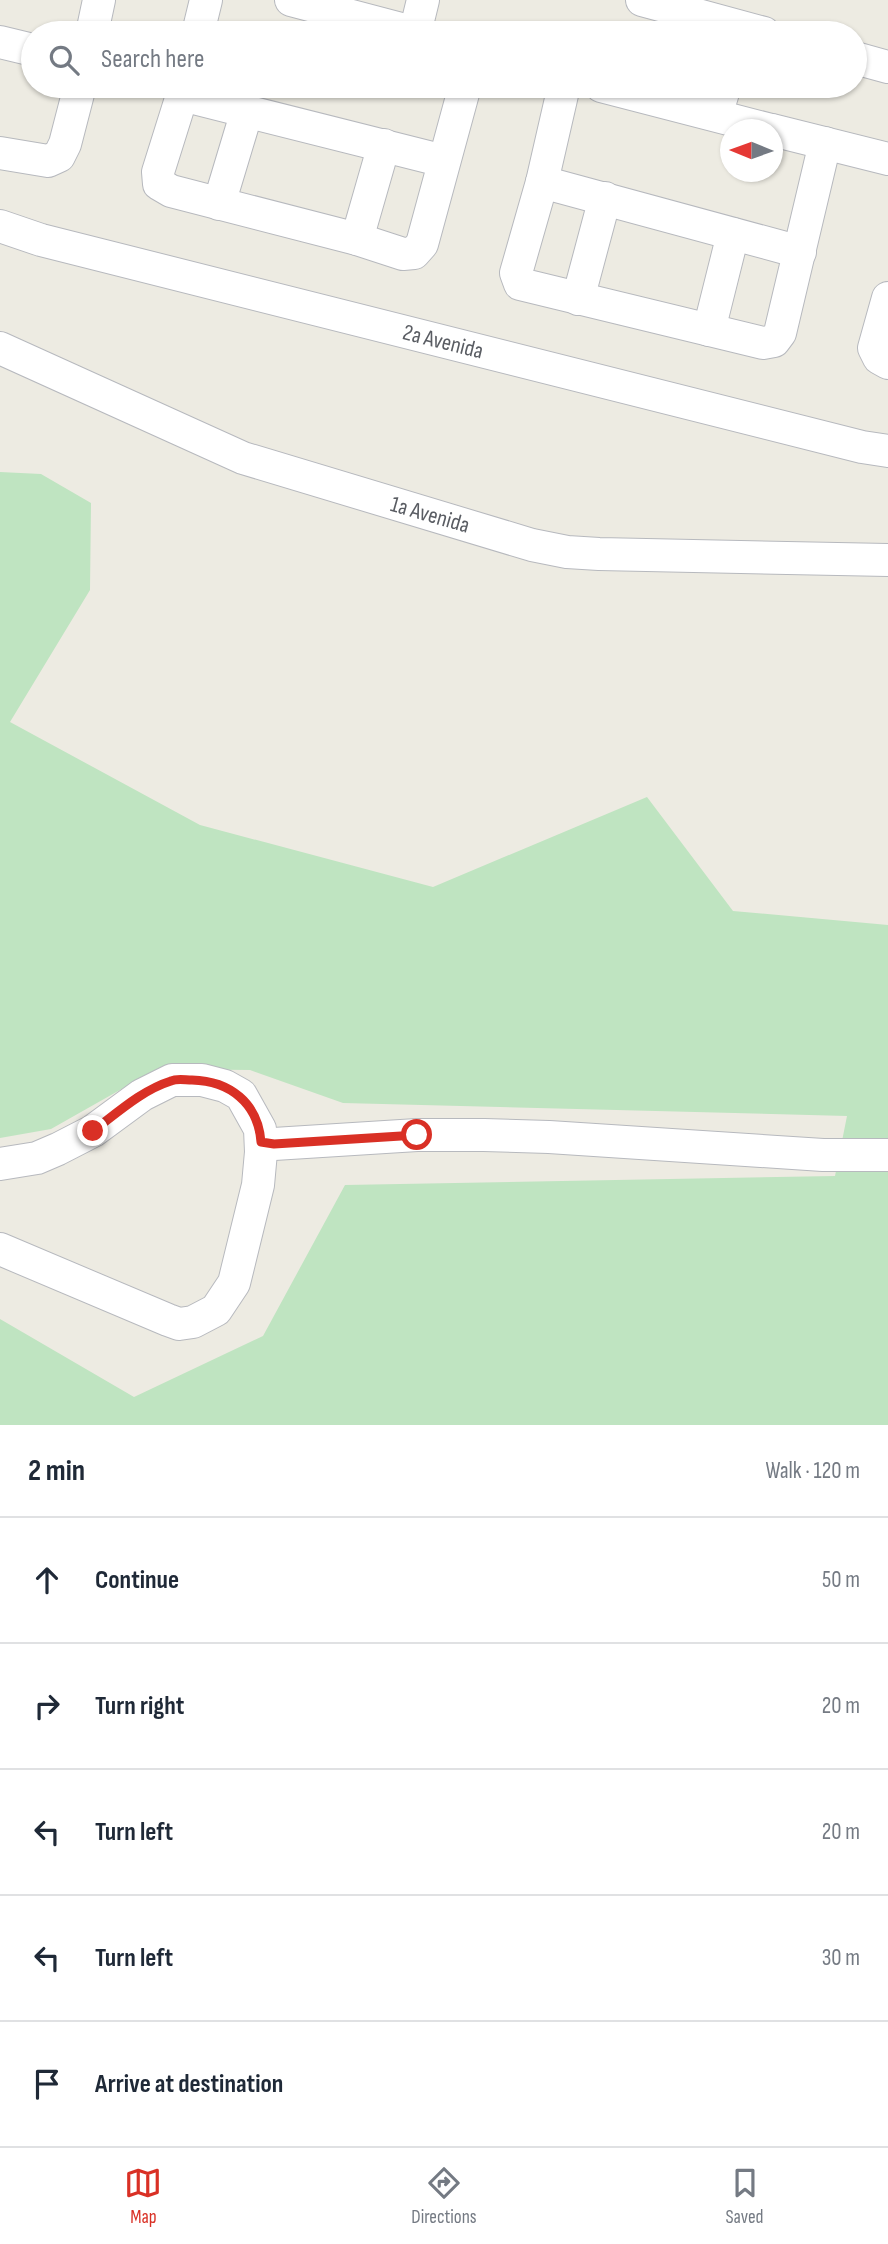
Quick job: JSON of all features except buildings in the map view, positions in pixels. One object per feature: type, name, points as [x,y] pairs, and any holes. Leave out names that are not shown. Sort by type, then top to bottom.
[{"type":"street","points":[[95,21],[99,0]]},
{"type":"street","points":[[201,21],[206,0]]},
{"type":"street","points":[[291,0],[371,21]]},
{"type":"street","points":[[419,21],[423,0]]},
{"type":"street","points":[[642,0],[670,21]]},
{"type":"street","points":[[1,46],[21,48]]},
{"type":"street","points":[[867,61],[888,67]]},
{"type":"street","points":[[0,153],[48,161],[59,156],[65,145],[77,98]]},
{"type":"street","points":[[181,98],[158,172],[159,184],[171,191],[357,239],[403,254],[414,253],[422,244],[461,98]]},
{"type":"street","points":[[207,98],[247,111],[444,162]]},
{"type":"street","points":[[561,98],[542,182],[516,273],[520,284],[763,343],[774,341],[780,333],[825,143]]},
{"type":"street","points":[[720,100],[753,119]]},
{"type":"street","points":[[219,204],[247,111]]},
{"type":"street","points":[[783,133],[888,159]]},
{"type":"street","points":[[357,239],[384,145]]},
{"type":"street","points":[[542,182],[800,252]]},
{"type":"street","points":[[578,299],[605,198]]},
{"type":"street","name":"2a Avenida","points":[[0,226],[41,240],[810,434],[888,451]]},
{"type":"street","points":[[709,330],[733,234]]},
{"type":"street","points":[[888,298],[874,348],[879,358],[888,363]]},
{"type":"street","name":"1a Avenida","points":[[0,348],[243,458],[532,545],[567,552],[599,554],[888,560]]},
{"type":"street","points":[[0,1164],[37,1158],[58,1149],[93,1131],[142,1095],[172,1080],[202,1080],[225,1086],[241,1095],[260,1129],[258,1185],[234,1283],[216,1310],[193,1322],[179,1324],[168,1320],[0,1249]]},
{"type":"street","points":[[261,1142],[274,1144],[417,1135],[484,1135],[811,1155],[888,1155]]},
{"type":"green space","points":[[0,472],[41,474],[91,503],[90,590],[10,722],[200,825],[433,887],[647,797],[733,911],[888,925],[888,1425],[0,1425],[0,1319],[134,1397],[263,1336],[345,1185],[835,1176],[847,1116],[343,1103],[250,1070],[157,1069],[51,1129],[0,1138]]},
{"type":"route","points":[[93,1131],[142,1095],[172,1080],[202,1080],[225,1086],[241,1095],[260,1129],[261,1142],[274,1144],[417,1135]]}]
